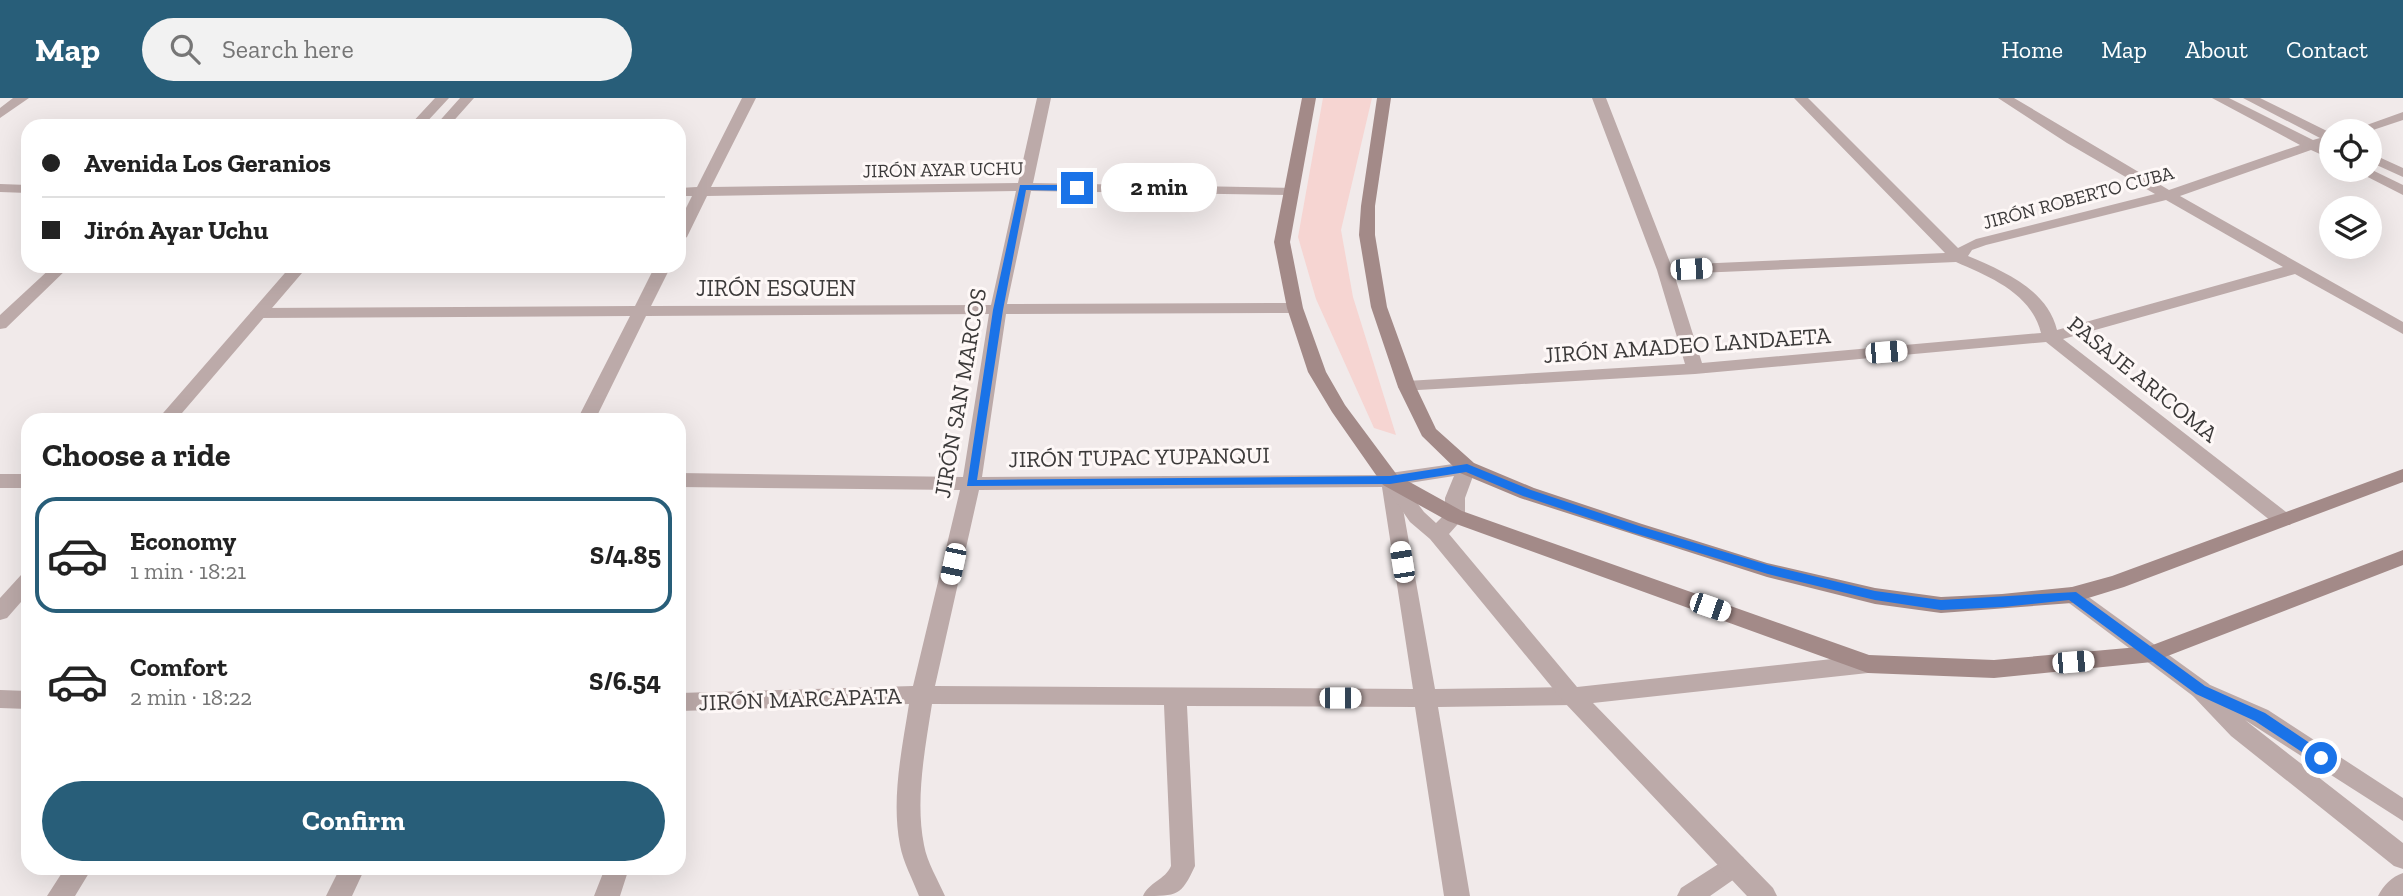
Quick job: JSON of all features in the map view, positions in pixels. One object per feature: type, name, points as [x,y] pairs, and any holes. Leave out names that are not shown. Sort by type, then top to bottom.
[{"type":"main road","points":[[1309,98],[1282,242],[1295,308],[1317,372],[1338,408],[1390,480],[1455,516],[1868,664],[1994,669],[2152,654],[2403,557]]},
{"type":"main road","points":[[1384,98],[1368,206],[1367,235],[1380,307],[1407,387],[1428,432],[1467,468],[1527,493],[1768,570],[1875,596],[1941,605],[2071,595],[2117,582],[2403,475]]},
{"type":"street","points":[[0,114],[22,98]]},
{"type":"street","points":[[422,119],[442,98]]},
{"type":"street","points":[[448,119],[467,98]]},
{"type":"street","points":[[686,224],[748,98]]},
{"type":"street","name":"JIRÓN SAN MARCOS","points":[[932,896],[912,847],[909,809],[913,750],[922,695],[971,484],[998,310],[1044,98]]},
{"type":"street","points":[[1599,98],[1665,270],[1695,369]]},
{"type":"street","name":"PASAJE ARICOMA","points":[[1801,98],[1958,257],[1998,275],[2031,298],[2045,316],[2050,337],[2283,520]]},
{"type":"street","points":[[2005,98],[2403,329]]},
{"type":"street","points":[[2219,98],[2319,148]]},
{"type":"street","points":[[2250,98],[2319,133]]},
{"type":"street","points":[[2382,123],[2403,116]]},
{"type":"street","name":"JIRÓN ROBERTO CUBA","points":[[1665,270],[1958,257],[1967,247],[1981,242],[2168,195],[2319,142]]},
{"type":"street","points":[[2382,163],[2403,173]]},
{"type":"street","points":[[2382,180],[2403,191]]},
{"type":"street","name":"JIRÓN AYAR UCHU","points":[[686,192],[1023,187],[1292,191]]},
{"type":"street","points":[[0,188],[21,189]]},
{"type":"street","name":"JIRÓN AMADEO LANDAETA","points":[[1407,387],[1695,369],[2050,337],[2298,268]]},
{"type":"street","points":[[0,324],[55,273]]},
{"type":"street","points":[[172,413],[294,273]]},
{"type":"street","points":[[589,413],[659,273]]},
{"type":"street","name":"JIRÓN ESQUEN","points":[[258,313],[1295,308]]},
{"type":"street","points":[[1437,534],[1455,516],[1455,498],[1467,468]]},
{"type":"street","name":"JIRÓN TUPAC YUPANQUI","points":[[686,480],[971,484],[1390,480],[1467,468]]},
{"type":"street","points":[[1390,480],[1417,517],[1437,534],[1572,696],[1764,896]]},
{"type":"street","points":[[1390,480],[1457,896]]},
{"type":"street","points":[[0,481],[21,481]]},
{"type":"street","points":[[0,612],[21,588]]},
{"type":"street","points":[[2071,595],[2201,690],[2239,729],[2403,859]]},
{"type":"street","name":"JIRÓN MARCAPATA","points":[[686,702],[922,695],[1423,698],[1572,696],[1868,664]]},
{"type":"street","points":[[2201,690],[2260,717],[2403,811]]},
{"type":"street","points":[[1156,896],[1177,882],[1183,866],[1175,697]]},
{"type":"street","points":[[0,699],[21,700]]},
{"type":"street","points":[[1690,896],[1734,865]]},
{"type":"street","points":[[60,896],[75,875]]},
{"type":"street","points":[[339,896],[350,875]]},
{"type":"street","points":[[607,896],[614,875]]},
{"type":"street","points":[[2391,896],[2403,884]]},
{"type":"shaded area","points":[[1323,98],[1372,98],[1341,230],[1353,297],[1396,435],[1374,428],[1316,299],[1298,237]]},
{"type":"route","points":[[1077,188],[1023,187],[998,310],[971,484],[1390,480],[1467,468],[1527,493],[1635,529],[1768,570],[1875,596],[1941,605],[2071,595],[2201,690],[2260,717],[2321,758]]}]
